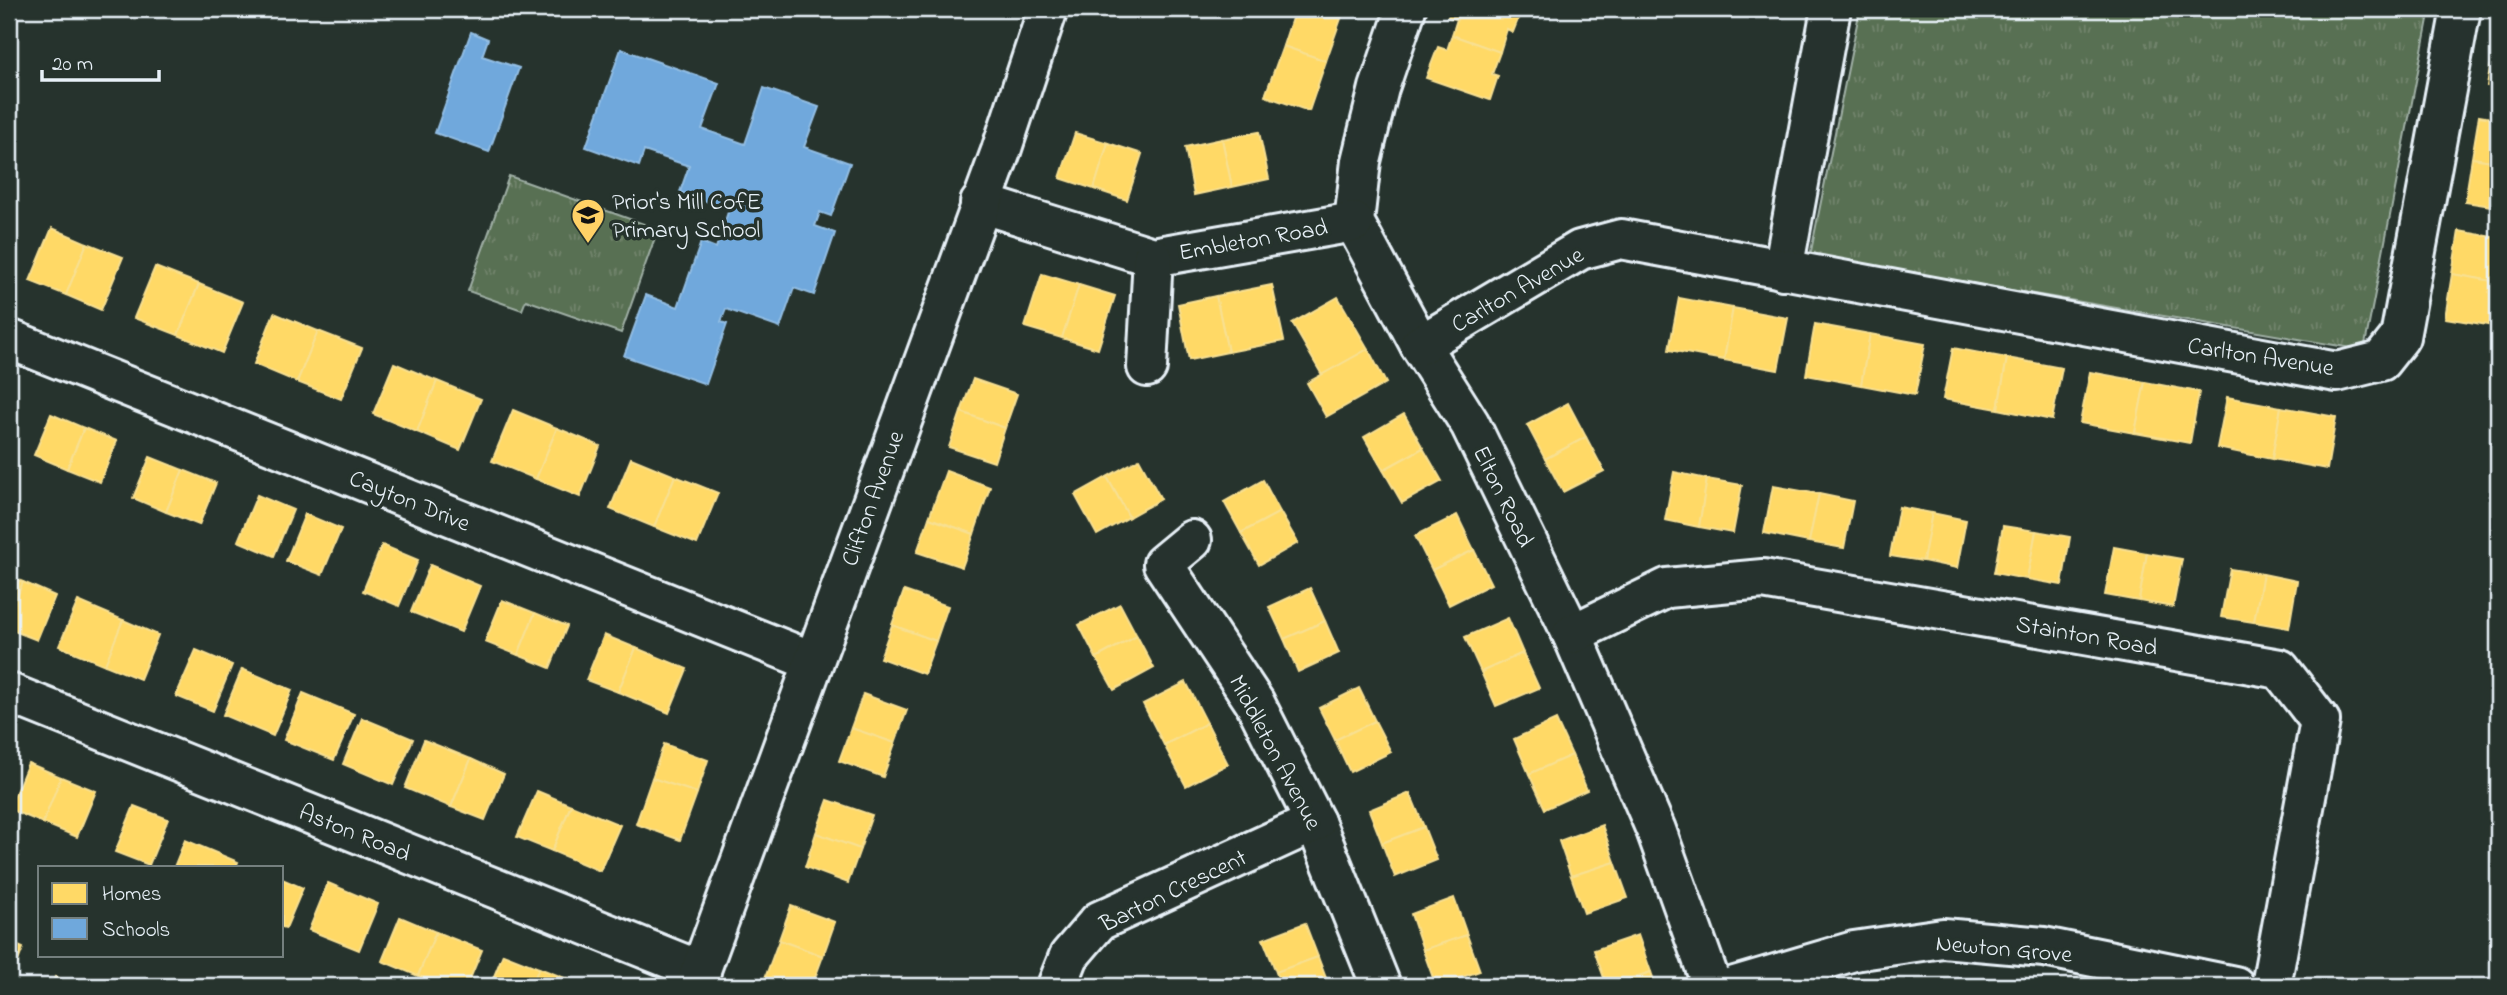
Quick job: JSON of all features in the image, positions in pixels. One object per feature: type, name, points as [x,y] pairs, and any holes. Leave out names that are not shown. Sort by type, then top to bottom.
[{"type":"street","name":"Clifton Avenue","points":[[698,979],[1048,9]]},
{"type":"street","points":[[1354,222],[1362,161],[1376,101],[1406,9]]},
{"type":"street","points":[[1783,270],[1831,9]]},
{"type":"street","name":"Carlton Avenue","points":[[1420,345],[1580,250],[1621,239],[2337,372],[2381,361],[2400,337],[2461,9]]},
{"type":"street","name":"Embleton Road","points":[[980,203],[1153,257],[1354,222]]},
{"type":"street","name":"Elton Road","points":[[1354,222],[1420,345],[1470,424],[1572,634],[1656,830],[1712,986]]},
{"type":"street","name":"Embleton Road","points":[[1147,367],[1153,257]]},
{"type":"street","name":"Cayton Drive","points":[[9,340],[812,661]]},
{"type":"street","name":"Middleton Avenue","points":[[1192,540],[1163,564],[1255,704],[1315,822],[1381,986]]},
{"type":"street","name":"Stainton Road","points":[[1572,634],[1667,588],[1763,579],[2280,669],[2319,721],[2272,986]]},
{"type":"street","name":"Aston Road","points":[[9,693],[698,979]]},
{"type":"street","name":"Barton Crescent","points":[[1057,986],[1069,956],[1099,921],[1315,822]]},
{"type":"street","name":"Newton Grove","points":[[1735,986],[1854,951],[1943,938],[2044,947],[2235,986]]},
{"type":"green space","points":[[1860,9],[2430,9],[2364,350],[1810,256]]},
{"type":"green space","points":[[509,176],[658,229],[621,333],[526,300],[522,310],[468,291]]},
{"type":"building: Homes","points":[[1295,9],[1344,10],[1326,61],[1283,46]]},
{"type":"building: Homes","points":[[1451,9],[1522,9],[1513,32],[1507,29],[1500,52],[1452,35],[1457,19],[1448,17]]},
{"type":"building: Homes","points":[[1452,35],[1500,52],[1492,74],[1498,76],[1490,100],[1426,78],[1438,47],[1447,50]]},
{"type":"building: Homes","points":[[2495,42],[2498,43],[2498,88],[2487,86]]},
{"type":"building: Homes","points":[[1283,46],[1326,61],[1309,111],[1265,96]]},
{"type":"building: Homes","points":[[2479,116],[2498,119],[2498,162],[2472,158]]},
{"type":"building: Homes","points":[[1259,132],[1269,179],[1232,187],[1222,139]]},
{"type":"building: Homes","points":[[1075,133],[1108,143],[1094,189],[1060,178]]},
{"type":"building: Homes","points":[[1222,139],[1232,187],[1194,195],[1185,147]]},
{"type":"building: Homes","points":[[1108,143],[1142,154],[1127,200],[1094,189]]},
{"type":"building: Homes","points":[[2472,158],[2498,162],[2498,207],[2465,202]]},
{"type":"building: Homes","points":[[52,228],[87,243],[66,295],[30,281]]},
{"type":"building: Homes","points":[[2459,231],[2498,238],[2498,282],[2452,274]]},
{"type":"building: Homes","points":[[87,243],[123,257],[101,310],[66,295]]},
{"type":"building: Homes","points":[[155,267],[199,284],[178,335],[134,318]]},
{"type":"building: Homes","points":[[1042,274],[1079,285],[1062,338],[1025,327]]},
{"type":"building: Homes","points":[[2452,274],[2498,282],[2494,326],[2445,318]]},
{"type":"building: Homes","points":[[199,284],[243,302],[222,353],[178,335]]},
{"type":"building: Homes","points":[[1079,285],[1115,296],[1098,349],[1062,338]]},
{"type":"building: Homes","points":[[1272,285],[1284,341],[1228,352],[1216,296]]},
{"type":"building: Homes","points":[[1216,296],[1228,352],[1189,360],[1178,304]]},
{"type":"building: Homes","points":[[1338,297],[1368,349],[1322,375],[1292,323]]},
{"type":"building: Homes","points":[[1679,298],[1733,308],[1724,360],[1669,350]]},
{"type":"building: Homes","points":[[1733,308],[1788,318],[1778,370],[1724,360]]},
{"type":"building: Homes","points":[[274,313],[318,331],[297,382],[254,364]]},
{"type":"building: Homes","points":[[1815,324],[1870,334],[1861,385],[1806,375]]},
{"type":"building: Homes","points":[[318,331],[362,348],[341,399],[297,382]]},
{"type":"building: Homes","points":[[1870,334],[1925,344],[1915,395],[1861,385]]},
{"type":"building: Homes","points":[[1953,348],[2007,358],[1998,409],[1943,399]]},
{"type":"building: Homes","points":[[1368,349],[1386,383],[1326,417],[1307,383]]},
{"type":"building: Homes","points":[[2007,358],[2062,368],[2052,420],[1998,409]]},
{"type":"building: Homes","points":[[394,363],[437,381],[417,432],[373,414]]},
{"type":"building: Homes","points":[[2090,372],[2145,382],[2135,433],[2080,423]]},
{"type":"building: Homes","points":[[973,379],[1017,394],[1005,428],[961,412]]},
{"type":"building: Homes","points":[[437,381],[481,399],[460,450],[417,432]]},
{"type":"building: Homes","points":[[2145,382],[2199,392],[2190,443],[2135,433]]},
{"type":"building: Homes","points":[[2227,397],[2281,407],[2272,459],[2217,448]]},
{"type":"building: Homes","points":[[1568,403],[1586,437],[1545,459],[1527,425]]},
{"type":"building: Homes","points":[[2281,407],[2336,417],[2327,469],[2272,459]]},
{"type":"building: Homes","points":[[513,410],[557,428],[536,479],[492,461]]},
{"type":"building: Homes","points":[[961,412],[1005,428],[994,462],[949,447]]},
{"type":"building: Homes","points":[[51,414],[84,428],[67,469],[34,455]]},
{"type":"building: Homes","points":[[1404,414],[1423,448],[1383,470],[1364,437]]},
{"type":"building: Homes","points":[[84,428],[117,441],[100,482],[67,469]]},
{"type":"building: Homes","points":[[557,428],[600,446],[580,497],[536,479]]},
{"type":"building: Homes","points":[[1586,437],[1604,471],[1563,492],[1545,459]]},
{"type":"building: Homes","points":[[1423,448],[1442,481],[1402,503],[1383,470]]},
{"type":"building: Homes","points":[[150,457],[183,470],[166,512],[133,498]]},
{"type":"building: Homes","points":[[631,458],[675,476],[654,527],[610,509]]},
{"type":"building: Homes","points":[[1139,459],[1161,499],[1129,517],[1107,477]]},
{"type":"building: Homes","points":[[183,470],[216,483],[199,525],[166,512]]},
{"type":"building: Homes","points":[[946,471],[990,487],[974,534],[929,518]]},
{"type":"building: Homes","points":[[1674,472],[1707,479],[1699,527],[1665,520]]},
{"type":"building: Homes","points":[[675,476],[718,493],[697,544],[654,527]]},
{"type":"building: Homes","points":[[1107,477],[1129,517],[1097,535],[1075,495]]},
{"type":"building: Homes","points":[[1707,479],[1742,485],[1733,533],[1699,527]]},
{"type":"building: Homes","points":[[1263,480],[1280,512],[1241,533],[1224,502]]},
{"type":"building: Homes","points":[[1773,486],[1819,494],[1809,542],[1764,533]]},
{"type":"building: Homes","points":[[1819,494],[1853,501],[1844,548],[1809,542]]},
{"type":"building: Homes","points":[[257,495],[293,510],[274,556],[238,541]]},
{"type":"building: Homes","points":[[1899,507],[1932,513],[1923,561],[1890,556]]},
{"type":"building: Homes","points":[[1280,512],[1298,543],[1259,565],[1241,533]]},
{"type":"building: Homes","points":[[1932,513],[1966,520],[1957,568],[1923,561]]},
{"type":"building: Homes","points":[[305,514],[341,529],[322,575],[286,561]]},
{"type":"building: Homes","points":[[1457,515],[1474,550],[1432,570],[1415,536]]},
{"type":"building: Homes","points":[[929,518],[974,534],[962,567],[917,552]]},
{"type":"building: Homes","points":[[2003,526],[2036,531],[2027,579],[1994,573]]},
{"type":"building: Homes","points":[[2036,531],[2070,537],[2062,585],[2027,579]]},
{"type":"building: Homes","points":[[382,545],[418,560],[399,606],[363,591]]},
{"type":"building: Homes","points":[[2114,547],[2147,553],[2139,601],[2105,595]]},
{"type":"building: Homes","points":[[1474,550],[1491,584],[1449,605],[1432,570]]},
{"type":"building: Homes","points":[[2147,553],[2182,559],[2173,607],[2139,601]]},
{"type":"building: Homes","points":[[430,565],[480,586],[461,632],[411,612]]},
{"type":"building: Homes","points":[[2230,569],[2263,574],[2254,622],[2221,617]]},
{"type":"building: Homes","points":[[2263,574],[2297,581],[2289,628],[2254,622]]},
{"type":"building: Homes","points":[[9,576],[23,582],[9,617]]},
{"type":"building: Homes","points":[[23,582],[55,596],[37,640],[9,629],[9,617]]},
{"type":"building: Homes","points":[[1310,588],[1325,621],[1284,639],[1269,607]]},
{"type":"building: Homes","points":[[904,591],[948,606],[936,641],[892,625]]},
{"type":"building: Homes","points":[[502,600],[535,613],[518,655],[485,642]]},
{"type":"building: Homes","points":[[78,601],[123,620],[105,665],[59,646]]},
{"type":"building: Homes","points":[[1120,604],[1137,636],[1096,658],[1079,625]]},
{"type":"building: Homes","points":[[535,613],[567,626],[550,668],[518,655]]},
{"type":"building: Homes","points":[[1508,618],[1523,653],[1481,672],[1465,637]]},
{"type":"building: Homes","points":[[123,620],[158,635],[140,679],[105,665]]},
{"type":"building: Homes","points":[[1325,621],[1339,653],[1298,672],[1284,639]]},
{"type":"building: Homes","points":[[892,625],[936,641],[924,674],[880,658]]},
{"type":"building: Homes","points":[[604,635],[636,648],[618,692],[586,680]]},
{"type":"building: Homes","points":[[1137,636],[1154,668],[1114,690],[1096,658]]},
{"type":"building: Homes","points":[[636,648],[687,669],[669,713],[618,692]]},
{"type":"building: Homes","points":[[196,650],[232,665],[213,711],[176,696]]},
{"type":"building: Homes","points":[[1523,653],[1539,688],[1496,706],[1481,672]]},
{"type":"building: Homes","points":[[242,669],[292,690],[273,736],[223,715]]},
{"type":"building: Homes","points":[[1186,682],[1207,723],[1164,745],[1143,704]]},
{"type":"building: Homes","points":[[1359,688],[1375,721],[1335,740],[1319,708]]},
{"type":"building: Homes","points":[[303,693],[354,714],[334,760],[284,740]]},
{"type":"building: Homes","points":[[863,694],[907,710],[895,743],[851,728]]},
{"type":"building: Homes","points":[[362,718],[413,739],[393,785],[343,764]]},
{"type":"building: Homes","points":[[1556,720],[1572,755],[1529,774],[1514,739]]},
{"type":"building: Homes","points":[[1375,721],[1391,752],[1350,772],[1335,740]]},
{"type":"building: Homes","points":[[1207,723],[1228,764],[1186,786],[1164,745]]},
{"type":"building: Homes","points":[[851,728],[895,743],[883,777],[839,761]]},
{"type":"building: Homes","points":[[424,740],[471,759],[451,807],[405,788]]},
{"type":"building: Homes","points":[[664,744],[708,760],[697,793],[652,778]]},
{"type":"building: Homes","points":[[1572,755],[1587,790],[1545,809],[1529,774]]},
{"type":"building: Homes","points":[[471,759],[504,774],[485,820],[451,807]]},
{"type":"building: Homes","points":[[28,763],[61,777],[43,823],[9,809]]},
{"type":"building: Homes","points":[[61,777],[96,791],[77,837],[43,823]]},
{"type":"building: Homes","points":[[652,778],[697,793],[680,840],[636,824]]},
{"type":"building: Homes","points":[[537,791],[571,805],[552,851],[517,837]]},
{"type":"building: Homes","points":[[1410,793],[1424,827],[1382,843],[1369,810]]},
{"type":"building: Homes","points":[[828,800],[872,815],[860,849],[816,833]]},
{"type":"building: Homes","points":[[571,805],[620,825],[600,871],[552,851]]},
{"type":"building: Homes","points":[[134,806],[168,819],[149,865],[115,852]]},
{"type":"building: Homes","points":[[1602,825],[1615,862],[1571,876],[1559,841]]},
{"type":"building: Homes","points":[[1424,827],[1437,860],[1395,877],[1382,843]]},
{"type":"building: Homes","points":[[816,833],[860,849],[848,883],[805,867]]},
{"type":"building: Homes","points":[[185,840],[238,862],[236,866],[174,866]]},
{"type":"building: Homes","points":[[1615,862],[1628,898],[1584,913],[1571,876]]},
{"type":"building: Homes","points":[[284,880],[303,888],[284,928]]},
{"type":"building: Homes","points":[[328,883],[378,904],[359,950],[309,930]]},
{"type":"building: Homes","points":[[1454,898],[1467,935],[1423,950],[1411,914]]},
{"type":"building: Homes","points":[[791,906],[835,922],[823,956],[779,940]]},
{"type":"building: Homes","points":[[400,917],[436,932],[418,976],[382,961]]},
{"type":"building: Homes","points":[[1305,923],[1318,957],[1276,972],[1263,939]]},
{"type":"building: Homes","points":[[436,932],[482,950],[467,986],[445,986],[418,976]]},
{"type":"building: Homes","points":[[1467,935],[1480,971],[1436,986],[1423,950]]},
{"type":"building: Homes","points":[[1638,935],[1651,972],[1607,986],[1594,950]]},
{"type":"building: Homes","points":[[779,940],[823,956],[812,986],[762,986]]},
{"type":"building: Homes","points":[[9,942],[23,948],[9,985]]},
{"type":"building: Homes","points":[[503,954],[539,968],[531,986],[490,986]]},
{"type":"building: Homes","points":[[1318,957],[1329,986],[1281,986],[1276,972]]},
{"type":"building: Homes","points":[[539,968],[585,986],[531,986]]},
{"type":"building: Homes","points":[[1651,972],[1656,986],[1607,986]]},
{"type":"building: Homes","points":[[55,977],[78,986],[51,986]]},
{"type":"building: Schools","points":[[543,9],[560,9],[558,14]]},
{"type":"building: Schools","points":[[471,32],[488,39],[482,56],[519,68],[489,152],[435,133]]},
{"type":"building: Schools","points":[[621,49],[719,83],[702,129],[745,144],[764,88],[819,107],[804,147],[850,163],[831,216],[820,212],[815,226],[835,233],[814,295],[794,288],[780,328],[726,309],[721,322],[727,324],[706,384],[624,356],[646,295],[678,307],[701,242],[716,248],[729,209],[680,192],[689,166],[644,151],[639,166],[586,147]]},
{"type":"place","name":"Prior's Mill CofE Primary School","points":[[588,245]]}]
